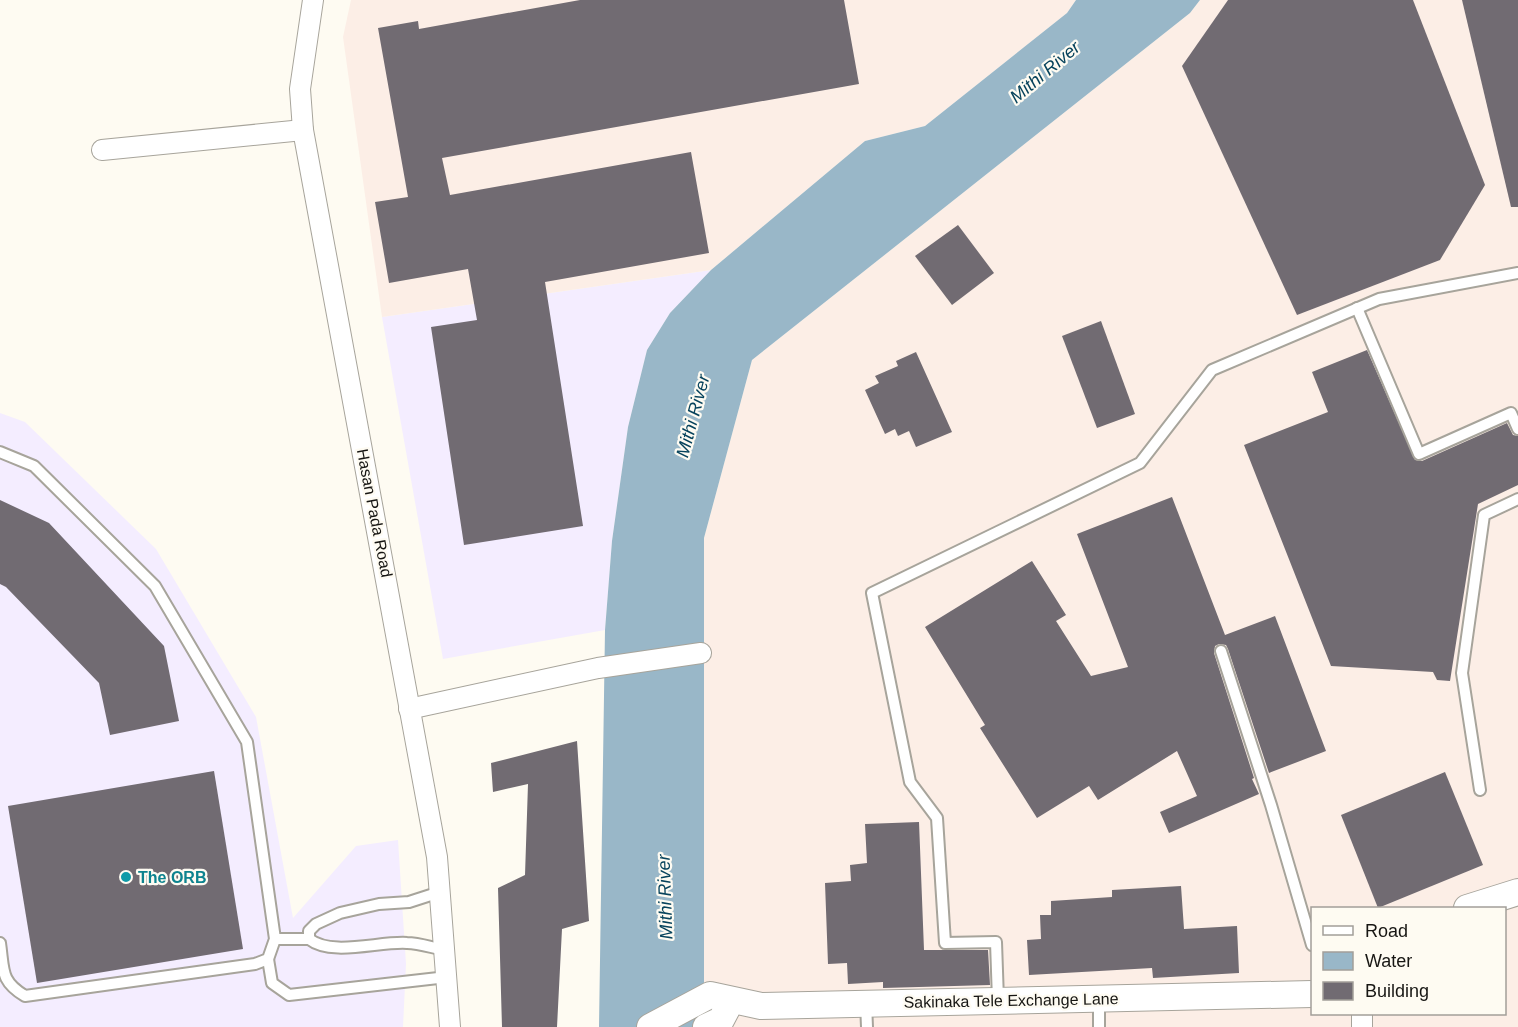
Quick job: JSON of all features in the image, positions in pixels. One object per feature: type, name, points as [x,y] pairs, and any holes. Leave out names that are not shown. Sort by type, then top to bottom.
[{"type":"street","name":"Hasan Pada Road","points":[[313,0],[300,89],[303,130],[437,857],[450,1027]]},
{"type":"street","points":[[102,150],[303,130]]},
{"type":"street","points":[[409,709],[598,668],[701,653]]},
{"type":"street","points":[[1473,907],[1518,892]]},
{"type":"street","name":"Sakinaka Tele Exchange Lane","points":[[717,1011],[761,1006],[866,1015],[998,1000],[1311,994]]},
{"type":"street","points":[[650,1027],[717,1011]]},
{"type":"lane","points":[[998,1000],[996,942],[945,943],[937,818],[910,782],[872,593],[1140,463],[1212,370],[1379,299],[1518,273]]},
{"type":"lane","points":[[1357,308],[1419,454],[1511,413],[1518,429]]},
{"type":"lane","points":[[0,452],[34,466],[155,586],[247,742],[275,939],[267,959],[272,983],[289,995],[447,977]]},
{"type":"lane","points":[[1480,790],[1462,673],[1484,515],[1518,499]]},
{"type":"lane","points":[[1221,651],[1311,942]]},
{"type":"lane","points":[[309,939],[309,931],[316,924],[340,913],[379,904],[409,902],[440,892]]},
{"type":"lane","points":[[275,939],[309,939],[316,945],[330,947],[408,942],[445,950]]},
{"type":"lane","points":[[0,943],[4,975],[10,987],[25,996],[255,963],[267,959]]},
{"type":"lane","points":[[1098,999],[1099,1027]]},
{"type":"shaded area","points":[[351,0],[1076,0],[1067,13],[925,126],[865,141],[711,270],[382,317],[343,37]]},
{"type":"shaded area","points":[[1200,0],[1518,0],[1518,1027],[704,1027],[704,538],[752,360],[1190,13]]},
{"type":"shaded area","points":[[711,270],[670,313],[647,350],[628,427],[612,541],[605,630],[443,659],[382,317]]},
{"type":"shaded area","points":[[0,413],[25,422],[156,549],[256,717],[293,918],[356,846],[398,840],[406,964],[403,1027],[0,1027]]},
{"type":"water","name":"Mithi River","points":[[1076,0],[1200,0],[1190,13],[752,360],[704,538],[704,1027],[599,1027],[605,630],[612,541],[628,427],[647,350],[670,313],[711,270],[865,141],[925,126],[1067,13]]},
{"type":"building","points":[[580,0],[844,0],[859,84],[442,158],[450,195],[691,152],[709,253],[545,282],[583,526],[464,545],[431,327],[477,320],[468,269],[389,283],[375,202],[408,197],[378,28],[418,21],[419,29]]},
{"type":"building","points":[[1228,0],[1413,0],[1485,185],[1440,260],[1297,315],[1182,66]]},
{"type":"building","points":[[1462,0],[1518,0],[1518,207],[1511,207]]},
{"type":"building","points":[[958,225],[994,273],[952,305],[915,256]]},
{"type":"building","points":[[1101,321],[1135,414],[1097,428],[1062,336]]},
{"type":"building","points":[[1367,350],[1415,460],[1422,461],[1507,423],[1513,435],[1518,436],[1518,485],[1478,504],[1450,681],[1437,680],[1433,672],[1331,666],[1244,445],[1328,412],[1312,372]]},
{"type":"building","points":[[916,352],[952,432],[916,447],[909,431],[898,436],[895,429],[885,434],[865,390],[879,383],[875,376],[898,366],[896,361]]},
{"type":"building","points":[[1172,497],[1225,635],[1275,616],[1326,751],[1269,773],[1228,649],[1226,645],[1219,644],[1215,646],[1214,653],[1254,778],[1252,779],[1259,794],[1169,833],[1160,812],[1197,796],[1177,751],[1098,800],[1089,786],[1037,818],[980,728],[985,725],[925,627],[1032,561],[1066,615],[1056,621],[1091,676],[1128,667],[1077,534]]},
{"type":"building","points":[[0,500],[49,523],[164,646],[179,721],[110,735],[99,683],[6,587],[0,584]]},
{"type":"building","points":[[577,741],[589,921],[562,929],[557,1027],[502,1027],[498,888],[525,875],[528,784],[493,792],[491,763]]},
{"type":"building","name":"The ORB","points":[[214,771],[243,949],[37,983],[8,806]]},
{"type":"building","points":[[1445,772],[1483,865],[1378,907],[1341,815]]},
{"type":"building","points":[[919,822],[924,950],[988,950],[990,985],[883,988],[883,982],[848,984],[847,963],[828,964],[825,883],[851,881],[850,865],[867,863],[865,824]]},
{"type":"building","points":[[1181,886],[1184,929],[1237,926],[1239,973],[1153,978],[1152,968],[1029,975],[1027,940],[1041,939],[1040,915],[1051,915],[1051,901],[1112,897],[1112,890]]},
{"type":"place","name":"The ORB","points":[[126,877]]}]
